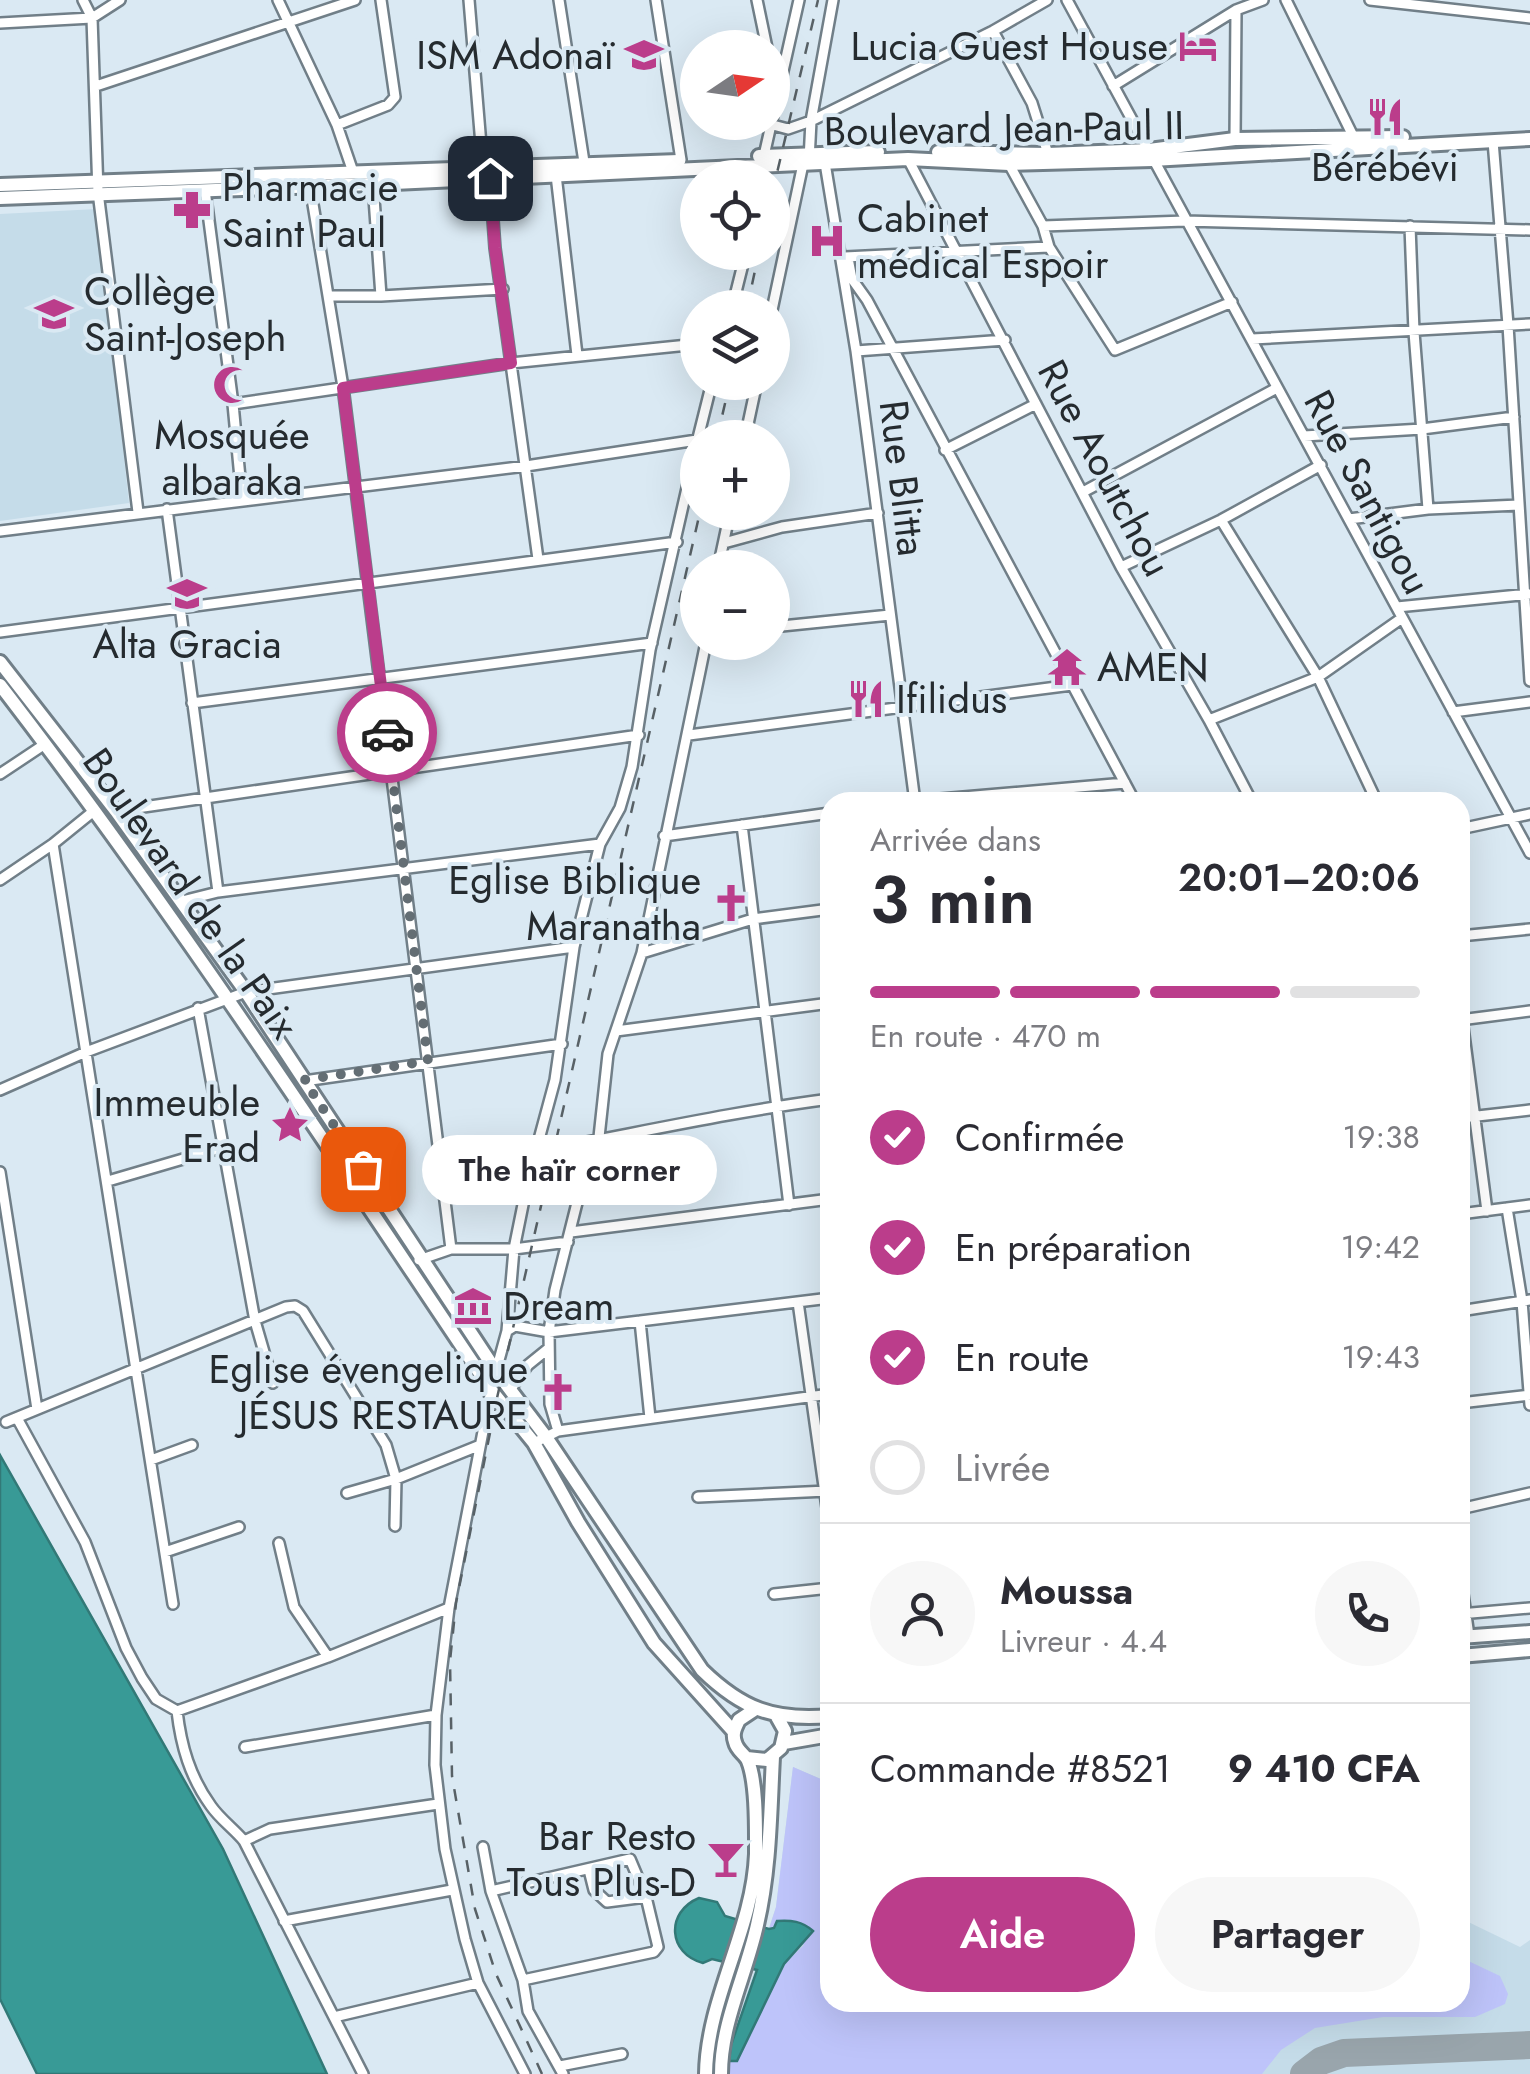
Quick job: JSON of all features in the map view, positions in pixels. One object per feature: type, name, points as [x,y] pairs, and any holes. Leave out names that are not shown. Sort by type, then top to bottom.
[{"type":"main road","name":"Boulevard Jean-Paul II","points":[[790,162],[1048,154],[1150,155],[1235,139],[1530,136]]},
{"type":"main road","name":"Boulevard Jean-Paul II","points":[[806,160],[908,159],[1009,164],[1494,141],[1530,136]]},
{"type":"main road","name":"Boulevard Jean-Paul II","points":[[0,185],[205,190],[373,184],[584,162],[680,160]]},
{"type":"main road","name":"Boulevard Jean-Paul II","points":[[0,198],[98,186],[353,172],[556,175],[680,170]]},
{"type":"main road","name":"Boulevard de la Paix","points":[[0,662],[116,811],[246,992],[503,1380],[546,1437],[702,1670],[754,1710]]},
{"type":"main road","name":"Boulevard de la Paix","points":[[0,685],[229,998],[490,1390],[546,1437],[606,1567],[654,1643],[734,1732]]},
{"type":"main road","points":[[606,1567],[625,1555]]},
{"type":"main road","points":[[1470,1636],[1530,1632]]},
{"type":"main road","points":[[1470,1655],[1530,1650]]},
{"type":"main road","points":[[773,1757],[760,1761],[747,1758],[738,1749],[734,1732],[743,1715],[763,1710],[776,1716],[820,1716]]},
{"type":"main road","points":[[721,2074],[724,2039],[750,1955],[773,1757],[784,1743],[783,1725],[776,1716]]},
{"type":"main road","points":[[784,1743],[820,1737]]},
{"type":"main road","points":[[706,2074],[710,2030],[758,1887],[747,1758]]},
{"type":"street","points":[[83,0],[92,18],[98,186],[138,512]]},
{"type":"street","points":[[0,23],[92,18],[120,0]]},
{"type":"street","points":[[278,0],[337,125],[353,172]]},
{"type":"street","points":[[96,86],[355,0]]},
{"type":"street","points":[[337,125],[388,105],[395,98],[381,0]]},
{"type":"street","points":[[469,0],[495,248],[538,559]]},
{"type":"street","points":[[559,0],[584,162]]},
{"type":"street","points":[[656,0],[681,160]]},
{"type":"street","points":[[758,0],[764,30]]},
{"type":"street","points":[[790,45],[799,0]]},
{"type":"street","points":[[777,290],[806,160],[833,0]]},
{"type":"street","points":[[790,127],[993,31],[1047,0]]},
{"type":"street","name":"Rue Santigou","points":[[1067,0],[1530,853]]},
{"type":"street","points":[[1114,86],[1236,10],[1263,0]]},
{"type":"street","points":[[1286,0],[1354,138]]},
{"type":"street","points":[[1370,0],[1530,18]]},
{"type":"street","points":[[1235,139],[1236,10]]},
{"type":"street","points":[[993,31],[1032,103],[1048,154]]},
{"type":"street","points":[[1494,141],[1530,680]]},
{"type":"street","name":"Rue Aoutchou","points":[[908,159],[1121,568],[1210,720],[1247,792]]},
{"type":"street","name":"Rue Blitta","points":[[825,162],[845,257],[914,792]]},
{"type":"street","points":[[1009,164],[1043,226],[1049,247],[1115,350],[1232,302]]},
{"type":"street","points":[[556,175],[577,355]]},
{"type":"street","points":[[373,184],[381,296]]},
{"type":"street","points":[[310,186],[356,484],[452,1248]]},
{"type":"street","points":[[205,190],[234,404],[242,499]]},
{"type":"street","points":[[1043,226],[1186,221],[1530,230]]},
{"type":"street","points":[[1410,226],[1428,510]]},
{"type":"street","points":[[1049,247],[845,257],[852,279],[1129,792]]},
{"type":"street","points":[[330,296],[503,289]]},
{"type":"street","points":[[1252,339],[1530,324]]},
{"type":"street","points":[[856,352],[1005,340]]},
{"type":"street","points":[[234,404],[511,363],[680,346]]},
{"type":"street","points":[[1083,492],[1277,388]]},
{"type":"street","points":[[945,450],[1036,404]]},
{"type":"street","points":[[1304,436],[1422,429],[1514,417]]},
{"type":"street","points":[[0,530],[526,466],[698,440],[652,642],[639,735],[620,808],[600,844],[574,947],[556,1080],[534,1154],[514,1249],[503,1380]]},
{"type":"street","points":[[1121,568],[1221,520],[1321,465]]},
{"type":"street","points":[[1518,479],[1530,478]]},
{"type":"street","points":[[1348,519],[1519,506]]},
{"type":"street","points":[[168,508],[218,892]]},
{"type":"street","points":[[724,543],[782,528],[878,512]]},
{"type":"street","points":[[1221,520],[1318,677],[1372,792]]},
{"type":"street","points":[[721,550],[727,530]]},
{"type":"street","points":[[0,632],[677,542]]},
{"type":"street","points":[[1396,607],[1527,594]]},
{"type":"street","points":[[790,625],[890,615]]},
{"type":"street","points":[[1210,720],[1318,677],[1402,618]]},
{"type":"street","points":[[192,703],[652,642]]},
{"type":"street","points":[[703,660],[642,953],[608,1054],[599,1137],[582,1183],[554,1290],[546,1437],[650,1418],[820,1396]]},
{"type":"street","points":[[689,735],[1072,685]]},
{"type":"street","points":[[1453,712],[1530,702]]},
{"type":"street","points":[[116,811],[639,735]]},
{"type":"street","points":[[0,774],[46,744]]},
{"type":"street","points":[[1031,792],[1124,784]]},
{"type":"street","points":[[0,880],[95,810]]},
{"type":"street","points":[[664,836],[820,814]]},
{"type":"street","points":[[1470,826],[1530,814]]},
{"type":"street","points":[[742,825],[789,1205]]},
{"type":"street","points":[[53,844],[173,1604]]},
{"type":"street","points":[[182,902],[218,892],[600,844]]},
{"type":"street","points":[[642,953],[753,919],[820,910]]},
{"type":"street","points":[[1470,935],[1530,929]]},
{"type":"street","points":[[0,1090],[86,1052],[246,992],[574,947]]},
{"type":"street","points":[[616,1031],[820,1004]]},
{"type":"street","points":[[198,1008],[255,1321],[273,1383]]},
{"type":"street","points":[[1470,1019],[1530,1011]]},
{"type":"street","points":[[304,1080],[562,1044]]},
{"type":"street","points":[[1470,1086],[1487,1211]]},
{"type":"street","points":[[440,1167],[534,1154],[599,1137],[820,1100]]},
{"type":"street","points":[[1470,1117],[1530,1110]]},
{"type":"street","points":[[108,1182],[224,1148]]},
{"type":"street","points":[[0,1172],[37,1410]]},
{"type":"street","points":[[408,1266],[452,1248],[514,1249],[569,1237],[820,1200]]},
{"type":"street","points":[[1470,1213],[1530,1205]]},
{"type":"street","points":[[1507,1208],[1526,1301],[1530,1405]]},
{"type":"street","points":[[507,1330],[516,1326],[549,1332],[820,1299]]},
{"type":"street","points":[[1470,1309],[1526,1301]]},
{"type":"street","points":[[798,1302],[820,1449]]},
{"type":"street","points":[[395,1526],[396,1479],[380,1432],[303,1311],[290,1306],[12,1420],[84,1542],[142,1678],[156,1699],[177,1711],[449,1608]]},
{"type":"street","points":[[640,1321],[650,1418]]},
{"type":"street","points":[[503,1380],[549,1348]]},
{"type":"street","points":[[490,1390],[449,1608],[436,1716],[438,1804],[452,1890],[478,1983],[525,2074]]},
{"type":"street","points":[[1470,1402],[1529,1395]]},
{"type":"street","points":[[151,1460],[192,1445]]},
{"type":"street","points":[[347,1493],[396,1479],[478,1446]]},
{"type":"street","points":[[698,1497],[820,1490]]},
{"type":"street","points":[[1470,1507],[1530,1494]]},
{"type":"street","points":[[165,1552],[239,1527]]},
{"type":"street","points":[[279,1542],[294,1607],[328,1657]]},
{"type":"street","points":[[774,1594],[820,1589]]},
{"type":"street","points":[[1470,1613],[1530,1608]]},
{"type":"street","points":[[177,1711],[181,1748],[197,1784],[214,1810],[244,1841],[363,2074]]},
{"type":"street","points":[[246,1747],[436,1716]]},
{"type":"street","points":[[244,1841],[270,1828],[438,1804]]},
{"type":"street","points":[[483,1848],[491,1891],[523,1980],[528,2010],[562,2070],[622,2054]]},
{"type":"street","points":[[491,1891],[630,1859],[646,1898],[658,1946],[654,1952],[523,1980]]},
{"type":"street","points":[[589,1870],[594,1890],[607,1902],[646,1898]]},
{"type":"street","points":[[284,1922],[452,1890]]},
{"type":"street","points":[[334,2016],[478,1983]]},
{"type":"shaded area","name":"Collège Saint-Joseph","points":[[97,209],[129,503],[0,521],[0,214]]},
{"type":"shaded area","points":[[0,1455],[223,1849],[327,2074],[37,2074],[0,1999]]},
{"type":"shaded area","points":[[793,1767],[820,1779],[820,2012],[1470,2012],[1470,1923],[1520,1947],[1530,1940],[1530,2074],[726,2074],[732,2036],[776,1907]]},
{"type":"shaded area","points":[[793,1767],[820,1779],[820,2012],[1470,2012],[1470,1962],[1500,1976],[1508,1994],[1505,2004],[1475,2017],[1383,2017],[1315,2028],[1281,2050],[1262,2074],[726,2074],[726,2063],[737,2061],[784,1964],[804,1945],[769,1929],[776,1907]]},
{"type":"shaded area","points":[[699,1898],[717,1902],[725,1916],[769,1929],[777,1921],[787,1921],[813,1931],[784,1964],[737,2061],[729,2061],[731,2045],[757,1970],[712,1959],[703,1963],[683,1951],[677,1942],[676,1922],[688,1904]]},
{"type":"taxiway","points":[[1304,2074],[1321,2061],[1344,2053],[1530,2045]]},
{"type":"railway","points":[[780,160],[818,0]]},
{"type":"railway","points":[[751,290],[755,270]]},
{"type":"railway","points":[[721,420],[726,400]]},
{"type":"railway","points":[[542,2074],[496,1974],[475,1909],[452,1776],[450,1661],[456,1603],[497,1398],[696,530]]},
{"type":"way so far","points":[[363,1169],[304,1080],[428,1061],[387,733]]},
{"type":"place","name":"Lucia Guest House","points":[[1198,46]]},
{"type":"place","name":"ISM Adonaï","points":[[644,55]]},
{"type":"place","name":"Bérébévi","points":[[1385,117]]},
{"type":"place","name":"Pharmacie Saint Paul","points":[[192,210]]},
{"type":"place","name":"Cabinet médical Espoir","points":[[827,241]]},
{"type":"place","name":"Collège Saint-Joseph","points":[[54,314]]},
{"type":"place","name":"Mosquée albaraka","points":[[232,385]]},
{"type":"place","name":"Alta Gracia","points":[[187,594]]},
{"type":"place","name":"AMEN","points":[[1067,667]]},
{"type":"place","name":"Ifilidus","points":[[866,699]]},
{"type":"place","name":"Eglise Biblique Maranatha","points":[[731,903]]},
{"type":"place","name":"Immeuble Erad","points":[[290,1125]]},
{"type":"place","name":"The haïr corner","points":[[363,1169]]},
{"type":"place","name":"Dream","points":[[473,1306]]},
{"type":"place","name":"Eglise évengelique JÉSUS RESTAURE","points":[[558,1392]]},
{"type":"place","name":"Bar Resto Tous Plus-D","points":[[726,1859]]},
{"type":"route","points":[[387,733],[343,388],[511,363],[490,178]]}]
